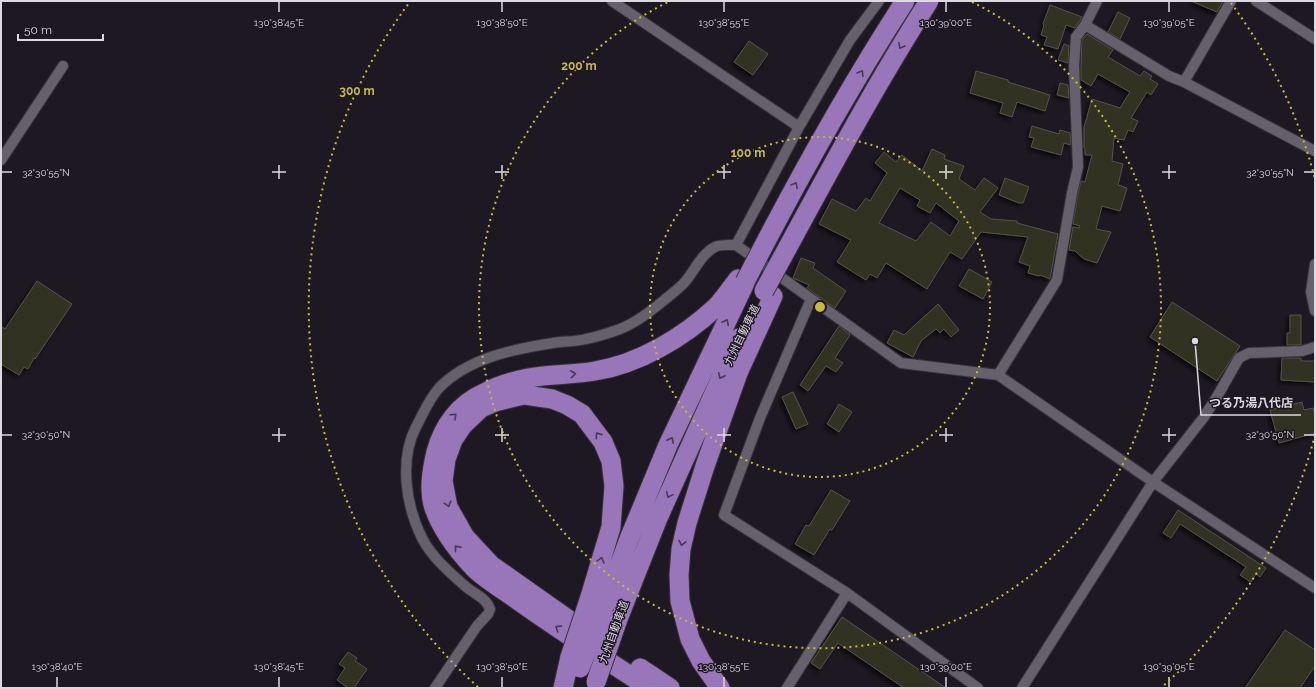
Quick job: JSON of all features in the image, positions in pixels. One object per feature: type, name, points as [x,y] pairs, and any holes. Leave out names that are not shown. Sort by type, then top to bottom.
[{"type":"highway","name":"九州自動車道","points":[[574,688],[575,662],[597,601],[629,539],[668,445],[742,280],[822,137],[905,1]]},
{"type":"highway","points":[[720,688],[701,661],[690,639],[680,601],[679,575],[681,549],[686,523],[702,473],[768,293],[843,146],[911,28],[929,1]]},
{"type":"highway","points":[[649,688],[545,620],[474,568],[454,545],[444,529],[434,507],[432,468],[439,443],[449,420],[471,399],[485,392],[528,378],[597,371],[634,360],[670,342],[688,329],[717,306],[742,280]]},
{"type":"highway","name":"九州自動車道","points":[[595,685],[618,619],[658,518],[743,330],[768,293]]},
{"type":"highway","points":[[597,601],[611,526],[614,486],[611,461],[603,442],[582,414],[567,405],[552,399],[525,395],[495,402],[481,408],[463,425],[453,440],[446,459],[443,481],[448,507],[465,536],[491,565],[670,688]]},
{"type":"highway","points":[[563,688],[575,662]]},
{"type":"street","points":[[612,1],[799,127]]},
{"type":"street","points":[[736,245],[799,127],[850,40],[879,1]]},
{"type":"street","points":[[998,375],[1057,280],[1078,167],[1074,66],[1076,37],[1085,25],[1097,1]]},
{"type":"street","points":[[1184,82],[1231,1]]},
{"type":"street","points":[[1256,1],[1315,39]]},
{"type":"street","points":[[1085,25],[1169,76],[1184,82],[1315,151]]},
{"type":"street","points":[[1,160],[63,66]]},
{"type":"street","points":[[435,688],[477,626],[488,614],[490,608],[488,603],[464,586],[436,558],[422,539],[412,516],[408,497],[408,450],[412,434],[425,408],[439,388],[473,364],[522,348],[586,339],[622,328],[646,314],[683,284],[709,250],[716,246],[736,245],[901,363],[998,375],[1153,482],[1315,588]]},
{"type":"street","points":[[1315,264],[1311,292],[1315,311]]},
{"type":"street","points":[[811,299],[760,418],[724,515],[847,593],[978,688]]},
{"type":"street","points":[[1022,688],[1153,482],[1204,417],[1239,358],[1249,353],[1302,351],[1315,347]]},
{"type":"street","points":[[787,688],[847,593]]},
{"type":"building","points":[[1191,1],[1223,1],[1217,12]]},
{"type":"building","points":[[1050,5],[1082,17],[1075,28],[1066,25],[1058,49],[1044,45],[1047,37],[1041,35],[1043,24]]},
{"type":"building","points":[[1118,12],[1130,18],[1120,39],[1108,32]]},
{"type":"building","points":[[1087,34],[1113,50],[1108,57],[1140,76],[1144,71],[1152,76],[1150,79],[1158,84],[1151,95],[1147,92],[1131,118],[1138,121],[1133,132],[1128,130],[1124,140],[1114,138],[1112,161],[1123,164],[1118,185],[1127,188],[1120,211],[1102,206],[1096,229],[1111,232],[1097,263],[1084,259],[1075,251],[1069,250],[1073,227],[1079,228],[1080,226],[1073,224],[1078,194],[1081,181],[1085,182],[1092,155],[1085,155],[1084,127],[1092,99],[1120,108],[1130,92],[1098,74],[1091,86],[1081,80],[1082,39]]},
{"type":"building","points":[[749,41],[768,54],[753,75],[734,62]]},
{"type":"building","points":[[1064,44],[1069,46],[1068,63],[1058,60]]},
{"type":"building","points":[[976,71],[1008,80],[1008,82],[1050,95],[1045,111],[1017,102],[1012,117],[1000,113],[1003,103],[970,93]]},
{"type":"building","points":[[1060,83],[1068,85],[1069,98],[1057,95]]},
{"type":"building","points":[[1032,126],[1059,134],[1060,130],[1070,133],[1071,145],[1064,143],[1061,155],[1031,147],[1034,138],[1029,137]]},
{"type":"building","points":[[932,149],[945,155],[944,159],[964,166],[959,179],[975,190],[984,178],[998,188],[980,212],[991,219],[1017,221],[1017,223],[1058,234],[1050,279],[1040,275],[1028,273],[1030,266],[1019,262],[1028,237],[981,232],[962,259],[950,252],[927,289],[886,263],[877,278],[870,274],[866,280],[837,262],[851,240],[819,224],[832,199],[856,211],[866,198],[870,201],[887,173],[875,163],[884,152],[896,162],[902,155],[922,171]],"holes":[[[900,188],[920,200],[917,206],[930,213],[936,203],[959,221],[950,236],[931,222],[916,241],[879,223]]]},
{"type":"building","points":[[1005,178],[1029,187],[1023,203],[1019,203],[999,195]]},
{"type":"building","points":[[801,258],[815,263],[813,268],[846,291],[835,308],[807,288],[809,285],[793,278]]},
{"type":"building","points":[[969,269],[992,282],[983,299],[959,286]]},
{"type":"building","points":[[37,281],[72,304],[28,369],[24,367],[19,375],[1,364],[1,326],[5,329]]},
{"type":"building","points":[[1172,302],[1240,346],[1217,381],[1150,337]]},
{"type":"building","points":[[938,304],[959,330],[951,337],[944,329],[940,333],[936,329],[921,341],[913,357],[887,343],[894,330],[904,335]]},
{"type":"building","points":[[1290,315],[1301,315],[1301,345],[1287,345],[1287,333],[1290,333]]},
{"type":"building","points":[[839,326],[850,335],[835,358],[843,363],[836,372],[826,366],[808,391],[800,385]]},
{"type":"building","points":[[1282,358],[1301,358],[1301,361],[1315,361],[1315,382],[1281,380]]},
{"type":"building","points":[[793,392],[808,424],[796,429],[782,397]]},
{"type":"building","points":[[1302,402],[1304,410],[1313,408],[1315,414],[1315,433],[1279,443],[1270,410]]},
{"type":"building","points":[[839,404],[852,412],[839,432],[827,424]]},
{"type":"building","points":[[831,490],[850,501],[814,555],[795,544],[806,525],[809,526]]},
{"type":"building","points":[[1178,510],[1266,568],[1260,577],[1256,574],[1251,582],[1240,575],[1246,567],[1180,524],[1171,538],[1163,533]]},
{"type":"building","points":[[842,617],[946,688],[904,688],[838,643],[820,669],[811,663]]},
{"type":"building","points":[[1285,630],[1315,650],[1315,666],[1300,688],[1245,688]]},
{"type":"building","points":[[348,652],[357,658],[355,661],[367,669],[354,688],[348,688],[337,680],[345,668],[339,664]]},
{"type":"place","name":"つる乃湯八代店","points":[[1195,341]]}]
